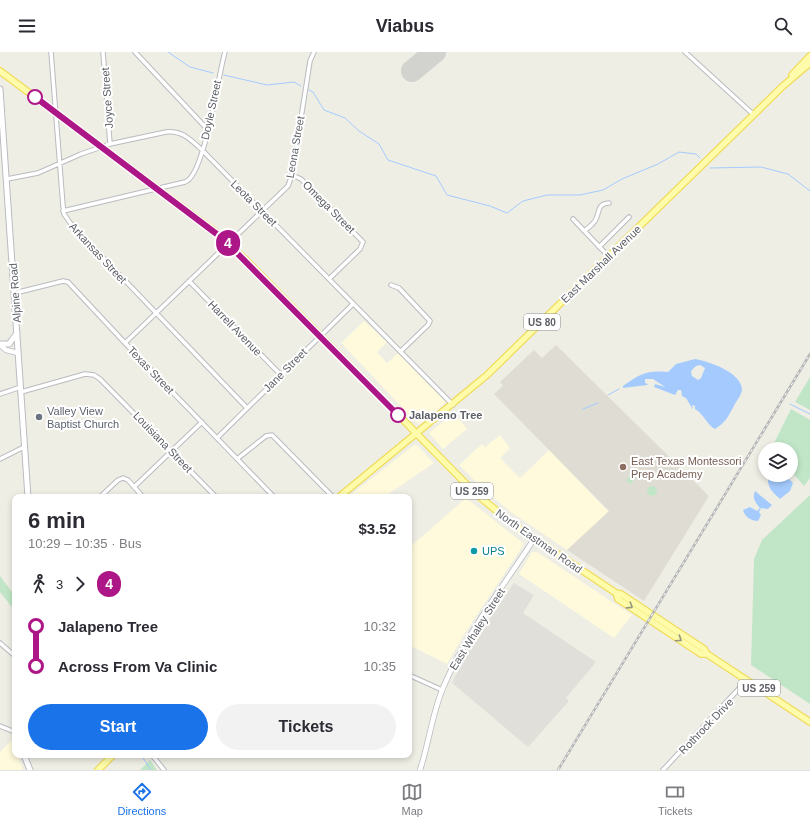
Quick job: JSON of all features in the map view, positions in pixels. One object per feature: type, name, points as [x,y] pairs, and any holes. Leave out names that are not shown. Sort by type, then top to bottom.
[{"type":"main road","name":"East Marshall Avenue","points":[[343,494],[453,405],[520,344],[754,115],[810,56]]},
{"type":"main road","name":"East Marshall Avenue","points":[[783,86],[810,63]]},
{"type":"main road","name":"North Eastman Road","points":[[0,71],[158,188],[228,243],[478,496],[505,519],[616,594],[618,599],[651,617],[701,654],[707,654],[747,680]]},
{"type":"main road","name":"Alpine Road","points":[[0,89],[28,494]]},
{"type":"main road","points":[[0,345],[6,345],[12,342],[17,332]]},
{"type":"main road","name":"US 259","points":[[747,680],[810,722]]},
{"type":"main road","points":[[25,758],[30,770]]},
{"type":"main road","points":[[98,770],[110,758]]},
{"type":"street","name":"Arkansas Street","points":[[51,52],[57,113],[63,211],[71,224],[247,408]]},
{"type":"street","name":"Joyce Street","points":[[103,52],[110,144]]},
{"type":"street","points":[[134,52],[209,131]]},
{"type":"street","name":"Doyle Street","points":[[63,211],[188,181],[192,178],[196,171],[209,131],[219,74],[225,52]]},
{"type":"street","name":"Leona Street","points":[[125,343],[262,212],[286,187],[292,175],[310,61],[314,52]]},
{"type":"street","points":[[685,52],[754,115]]},
{"type":"street","name":"Leota Street","points":[[0,177],[7,178],[38,173],[84,153],[104,148],[110,144],[172,131],[184,135],[202,150],[453,405]]},
{"type":"street","name":"Omega Street","points":[[292,175],[301,180],[359,236],[363,243],[360,249],[329,279]]},
{"type":"street","points":[[584,231],[595,221],[599,206],[609,203]]},
{"type":"street","points":[[599,247],[629,217]]},
{"type":"street","points":[[573,219],[609,257]]},
{"type":"street","name":"Texas Street","points":[[14,293],[67,281],[271,494]]},
{"type":"street","name":"Harrell Avenue","points":[[189,281],[280,374]]},
{"type":"street","points":[[391,285],[398,287],[430,321],[428,325],[401,351]]},
{"type":"street","name":"Jane Street","points":[[217,438],[280,374],[353,304]]},
{"type":"street","points":[[0,345],[6,350],[18,354]]},
{"type":"street","name":"Louisiana Street","points":[[0,394],[83,374],[94,375],[122,401],[213,494]]},
{"type":"street","points":[[134,487],[202,422]]},
{"type":"street","points":[[237,459],[270,434],[276,437],[331,494]]},
{"type":"street","points":[[0,459],[24,447]]},
{"type":"street","points":[[103,494],[120,479],[127,479],[140,494]]},
{"type":"street","name":"East Whaley Street","points":[[420,770],[442,690],[465,645],[534,539]]},
{"type":"street","points":[[0,643],[12,653]]},
{"type":"street","points":[[412,676],[442,690]]},
{"type":"street","name":"Rothrock Drive","points":[[663,770],[747,680]]},
{"type":"street","points":[[0,726],[12,731]]},
{"type":"street","points":[[154,758],[164,770]]},
{"type":"shaded area","points":[[364,321],[387,342],[377,352],[387,363],[398,353],[446,402],[420,424],[416,422],[341,343]]},
{"type":"shaded area","name":"East Texas Montessori Prep Academy","points":[[556,345],[709,496],[644,601],[567,550],[609,511],[494,394],[503,386],[500,382],[534,350],[542,358]]},
{"type":"shaded area","points":[[454,413],[467,429],[443,449],[429,433]]},
{"type":"shaded area","points":[[500,435],[510,448],[500,458],[520,478],[549,450],[609,512],[567,550],[511,512],[484,490],[459,465],[482,444],[485,447]]},
{"type":"shaded area","points":[[414,445],[417,445],[434,463],[388,494],[352,494]]},
{"type":"shaded area","points":[[466,498],[524,544],[463,636],[447,664],[412,646],[412,545]]},
{"type":"shaded area","points":[[532,552],[537,552],[632,615],[614,638],[519,574]]},
{"type":"shaded area","points":[[514,583],[534,595],[523,613],[596,662],[566,698],[569,701],[528,747],[452,683],[468,651]]},
{"type":"shaded area","points":[[12,740],[12,758],[19,758],[23,770],[0,770],[0,752]]},
{"type":"green space","points":[[810,377],[810,410],[795,402]]},
{"type":"green space","points":[[791,409],[810,420],[810,478],[804,486],[798,479],[798,442],[774,442]]},
{"type":"green space","points":[[633,471],[637,474],[631,484],[626,481]]},
{"type":"green space","points":[[650,486],[654,486],[656,487],[656,495],[650,496],[647,493],[647,489]]},
{"type":"green space","points":[[810,495],[810,704],[751,665],[754,559],[762,540]]},
{"type":"green space","points":[[0,576],[12,592],[12,607],[0,592]]},
{"type":"green space","points":[[150,760],[157,770],[140,770]]},
{"type":"water","points":[[695,359],[708,362],[723,368],[736,377],[740,383],[742,391],[740,396],[726,419],[715,429],[695,409],[695,406],[692,405],[693,409],[692,408],[686,398],[682,396],[681,390],[678,390],[675,395],[654,387],[655,384],[665,387],[653,379],[645,379],[645,383],[648,384],[647,385],[623,388],[623,386],[634,378],[649,372],[668,372],[676,364]],"holes":[[[700,365],[705,368],[701,378],[698,380],[692,376],[691,371],[696,366]]]},
{"type":"water","points":[[768,483],[793,483],[790,491],[780,499],[774,494]]},
{"type":"water","points":[[755,491],[772,505],[768,509],[761,508],[759,512],[761,515],[758,521],[749,518],[745,515],[743,510],[750,507],[757,511],[760,508],[754,500]]},
{"type":"waterway","points":[[168,52],[190,67],[213,73]]},
{"type":"waterway","points":[[224,75],[267,85],[294,82],[301,86]]},
{"type":"waterway","points":[[309,90],[313,92],[324,110],[345,118],[359,131],[379,144],[388,160],[436,176],[447,195],[490,206],[507,213],[523,201],[547,195],[580,195],[603,190],[622,179],[658,164],[679,152],[696,154],[700,158]]},
{"type":"waterway","points":[[710,168],[761,167],[788,174],[810,191]]},
{"type":"waterway","points":[[608,395],[619,389]]},
{"type":"waterway","points":[[583,409],[598,403]]},
{"type":"waterway","points":[[790,404],[810,414]]},
{"type":"waterway","points":[[143,758],[151,770]]},
{"type":"runway","points":[[412,71],[435,52]]},
{"type":"railway","points":[[558,770],[810,354]]},
{"type":"bus line","name":"4","points":[[35,97],[200,220],[234,248],[398,415]]},
{"type":"place","name":"Jalapeno Tree","points":[[398,415]]},
{"type":"place","name":"Valley View Baptist Church","points":[[39,417]]},
{"type":"place","name":"East Texas Montessori Prep Academy","points":[[623,467]]},
{"type":"place","name":"UPS","points":[[474,551]]}]
